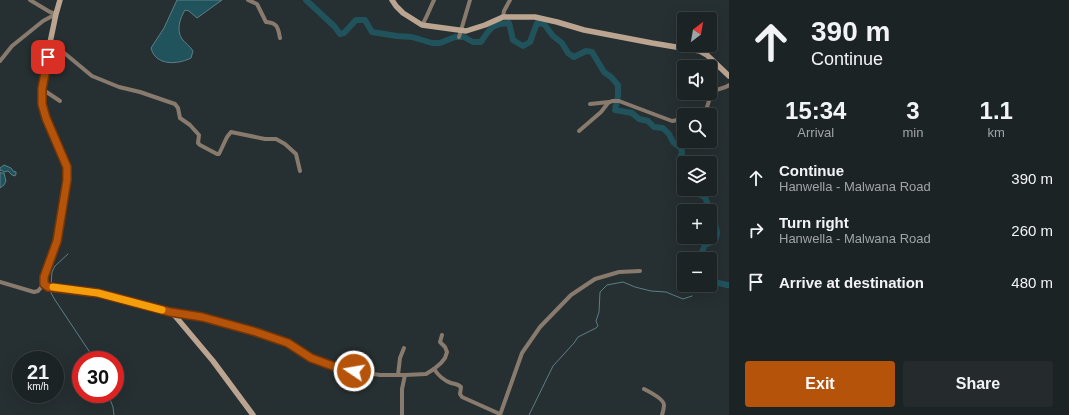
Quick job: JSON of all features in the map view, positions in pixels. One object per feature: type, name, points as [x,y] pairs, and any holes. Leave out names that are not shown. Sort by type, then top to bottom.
[{"type":"street","points":[[30,0],[56,14]]},
{"type":"street","points":[[49,286],[44,277],[57,241],[67,180],[67,167],[46,118],[42,104],[42,89],[60,0]]},
{"type":"street","points":[[248,0],[257,4],[266,22],[272,22],[276,25],[280,38]]},
{"type":"street","points":[[392,0],[403,13],[422,25],[466,30],[485,25],[503,17],[535,17],[584,30],[700,51],[707,55],[729,76]]},
{"type":"street","points":[[422,25],[434,0]]},
{"type":"street","points":[[459,37],[470,0]]},
{"type":"street","points":[[503,17],[504,11],[510,0]]},
{"type":"street","points":[[0,61],[12,46],[43,21],[56,14]]},
{"type":"street","points":[[51,42],[92,76],[119,87],[140,92],[175,104],[178,108],[180,118],[190,125],[199,135],[198,143],[217,154],[219,154],[231,132],[265,139],[276,139],[294,151],[300,171]]},
{"type":"street","points":[[707,108],[711,95],[729,85]]},
{"type":"street","points":[[42,89],[60,101]]},
{"type":"street","points":[[579,131],[608,104],[614,102]]},
{"type":"street","points":[[590,104],[614,102],[672,121],[677,120]]},
{"type":"street","points":[[434,369],[450,383],[460,385],[460,394],[462,397],[500,415],[522,353],[540,328],[571,295],[595,279],[619,272],[640,271]]},
{"type":"street","points":[[0,282],[34,292],[49,286],[98,293],[170,312],[202,317],[256,332],[288,343],[311,358],[341,369],[380,375],[426,374],[434,369],[442,363],[447,352],[445,347],[440,342],[442,335]]},
{"type":"street","points":[[170,312],[176,317],[213,361],[253,415]]},
{"type":"street","points":[[398,375],[400,358],[404,348]]},
{"type":"street","points":[[402,415],[402,389],[405,375]]},
{"type":"street","points":[[644,389],[664,403],[662,415]]},
{"type":"water","points":[[177,0],[222,0],[197,18],[189,11],[185,10],[180,20],[179,32],[182,39],[193,51],[191,58],[173,63],[159,59],[155,56],[151,48],[164,28]]},
{"type":"water","points":[[4,165],[16,172],[15,176],[8,171],[0,171],[0,168]]},
{"type":"water","points":[[0,172],[4,173],[6,181],[0,188]]},
{"type":"waterway","points":[[306,0],[334,26],[340,34],[344,33],[356,20],[365,20],[372,32],[412,37],[432,43],[440,43],[455,37],[464,37],[473,42],[481,42],[492,28],[499,24],[509,23],[513,40],[523,46],[530,42],[537,23],[544,24],[553,36],[562,43],[568,53],[574,57],[586,51],[592,52],[604,72],[618,85],[618,96],[615,110],[632,113],[639,119],[648,121],[654,127],[663,128],[669,134],[673,142],[681,148],[681,156]]},
{"type":"waterway","points":[[703,196],[705,197],[708,204]]},
{"type":"waterway","points":[[702,252],[707,244]]},
{"type":"waterway","points":[[51,285],[52,272],[55,266],[68,254]]},
{"type":"waterway","points":[[529,415],[553,366],[578,337],[598,326],[596,321],[599,312],[600,292],[607,285],[623,282],[651,291],[666,292],[683,299],[692,296]]},
{"type":"waterway","points":[[717,283],[729,285]]},
{"type":"waterway","points":[[50,290],[89,351]]},
{"type":"waterway","points":[[111,403],[114,415]]},
{"type":"slow traffic","points":[[53,287],[98,293],[162,310]]},
{"type":"route","points":[[48,57],[42,89],[42,104],[46,118],[67,167],[67,180],[60,214],[57,241],[44,277],[44,284],[53,288],[98,293],[170,312],[202,317],[256,332],[288,343],[311,358],[341,369],[354,371]]}]
